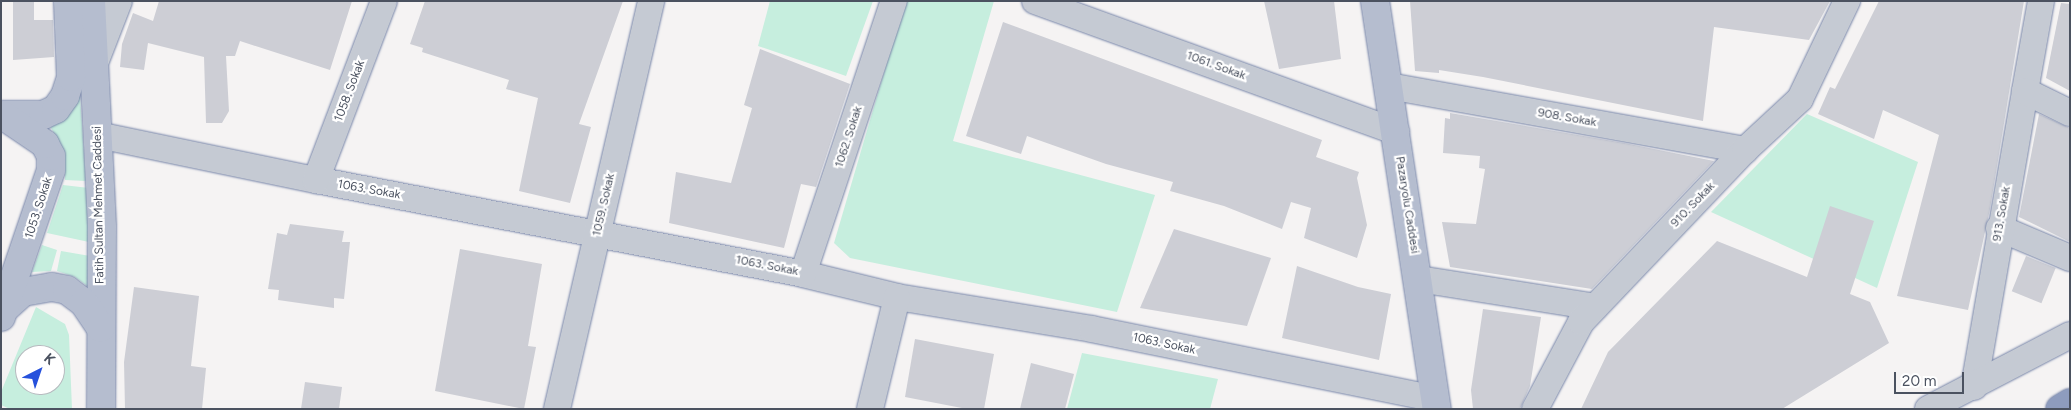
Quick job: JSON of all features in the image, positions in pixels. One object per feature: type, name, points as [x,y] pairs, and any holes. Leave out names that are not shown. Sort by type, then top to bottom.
[{"type":"highway","points":[[2060,409],[2070,403]]},
{"type":"main road","points":[[3,115],[44,115],[56,109],[65,96],[71,77],[68,1]]},
{"type":"main road","name":"Fatih Sultan Mehmet Caddesi","points":[[91,1],[102,227],[101,409]]},
{"type":"main road","name":"Pazaryolu Caddesi","points":[[1375,1],[1419,279],[1436,404]]},
{"type":"main road","name":"1053. Sokak","points":[[3,115],[45,144],[51,156],[51,170],[3,313]]},
{"type":"main road","points":[[3,313],[23,292],[52,287],[67,290],[84,303],[100,328]]},
{"type":"street","points":[[95,63],[119,1]]},
{"type":"street","name":"1058. Sokak","points":[[316,180],[384,1]]},
{"type":"street","name":"1059. Sokak","points":[[557,409],[651,1]]},
{"type":"street","name":"1062. Sokak","points":[[803,274],[894,1]]},
{"type":"street","name":"910. Sokak","points":[[1535,409],[1581,322],[1745,150],[1800,99],[1848,1]]},
{"type":"street","name":"913. Sokak","points":[[1974,387],[1999,228],[2026,91],[2041,1]]},
{"type":"street","name":"1061. Sokak","points":[[1042,3],[1396,132]]},
{"type":"street","name":"908. Sokak","points":[[1389,86],[1745,150]]},
{"type":"street","points":[[2026,91],[2070,113]]},
{"type":"street","name":"1063. Sokak","points":[[98,135],[316,180],[598,232],[803,274],[898,297],[1092,329],[1436,404]]},
{"type":"street","points":[[1999,228],[2070,258]]},
{"type":"street","points":[[1419,279],[1595,307]]},
{"type":"street","points":[[870,409],[898,297]]},
{"type":"street","points":[[1928,409],[1974,387],[2070,335]]},
{"type":"green space","points":[[770,1],[873,1],[846,76],[758,46]]},
{"type":"green space","points":[[905,1],[994,1],[953,141],[1155,195],[1117,312],[850,258],[834,243]]},
{"type":"green space","points":[[80,96],[86,181],[65,180],[64,151],[50,126],[68,116]]},
{"type":"green space","points":[[1807,114],[1918,162],[1877,288],[1711,212]]},
{"type":"green space","points":[[63,185],[89,188],[89,242],[47,233]]},
{"type":"green space","points":[[42,245],[57,250],[51,271],[32,272]]},
{"type":"green space","points":[[61,251],[90,256],[90,288],[75,277],[57,271]]},
{"type":"green space","points":[[36,307],[65,324],[69,335],[72,409],[10,409],[1,405],[1,392],[15,358],[15,395],[65,395],[65,345],[20,345]]},
{"type":"green space","points":[[1082,353],[1218,379],[1210,409],[1067,409]]},
{"type":"building","points":[[13,1],[34,1],[34,20],[53,20],[54,57],[13,60]]},
{"type":"building","points":[[159,1],[352,1],[330,70],[240,41],[235,56],[226,56],[229,111],[222,123],[206,123],[204,57],[148,43],[144,70],[120,67],[122,44],[133,13],[153,21]]},
{"type":"building","points":[[425,1],[623,1],[579,124],[591,127],[570,203],[519,191],[538,98],[506,89],[509,80],[422,52],[423,48],[410,44]]},
{"type":"building","points":[[1264,1],[1334,1],[1341,59],[1279,69]]},
{"type":"building","points":[[1410,1],[1830,1],[1809,40],[1714,27],[1703,121],[1483,77],[1439,70],[1439,73],[1415,71]]},
{"type":"building","points":[[1879,1],[2024,1],[1990,209],[1968,310],[1897,296],[1939,135],[1883,110],[1874,139],[1818,114],[1830,87],[1835,89]]},
{"type":"building","points":[[2061,3],[2070,4],[2070,91],[2046,78]]},
{"type":"building","points":[[1003,22],[1322,140],[1316,157],[1359,172],[1357,178],[1367,225],[1357,258],[1304,238],[1311,208],[1291,202],[1282,229],[1224,206],[1170,191],[1173,182],[1106,164],[1027,136],[1021,154],[966,136]]},
{"type":"building","points":[[760,49],[850,84],[816,187],[801,184],[784,248],[669,223],[676,172],[731,183],[752,108],[744,105]]},
{"type":"building","points":[[1450,113],[1624,143],[1714,161],[1592,289],[1450,267],[1442,222],[1476,224],[1485,169],[1479,168],[1480,156],[1443,153],[1445,118],[1450,119]]},
{"type":"building","points":[[2039,114],[2070,128],[2070,242],[2019,217]]},
{"type":"building","points":[[1830,206],[1874,221],[1850,294],[1870,302],[1889,343],[1782,409],[1581,409],[1608,352],[1717,241],[1807,277]]},
{"type":"building","points":[[290,224],[344,231],[342,242],[350,242],[344,299],[334,298],[334,308],[278,300],[279,290],[268,289],[277,233],[287,235]]},
{"type":"building","points":[[1174,229],[1271,258],[1247,326],[1140,308]]},
{"type":"building","points":[[460,249],[542,264],[528,346],[536,347],[524,409],[435,391]]},
{"type":"building","points":[[2026,256],[2056,268],[2041,303],[2012,291]]},
{"type":"building","points":[[1297,266],[1358,287],[1391,294],[1379,360],[1282,338]]},
{"type":"building","points":[[134,287],[199,296],[191,366],[206,368],[202,409],[125,409],[124,362]]},
{"type":"building","points":[[1483,309],[1541,317],[1530,386],[1520,409],[1473,409],[1471,390]]},
{"type":"building","points":[[915,339],[994,354],[984,409],[967,409],[905,397]]},
{"type":"building","points":[[1031,363],[1074,374],[1065,409],[1020,409]]},
{"type":"building","points":[[305,382],[342,387],[339,409],[301,409]]}]
